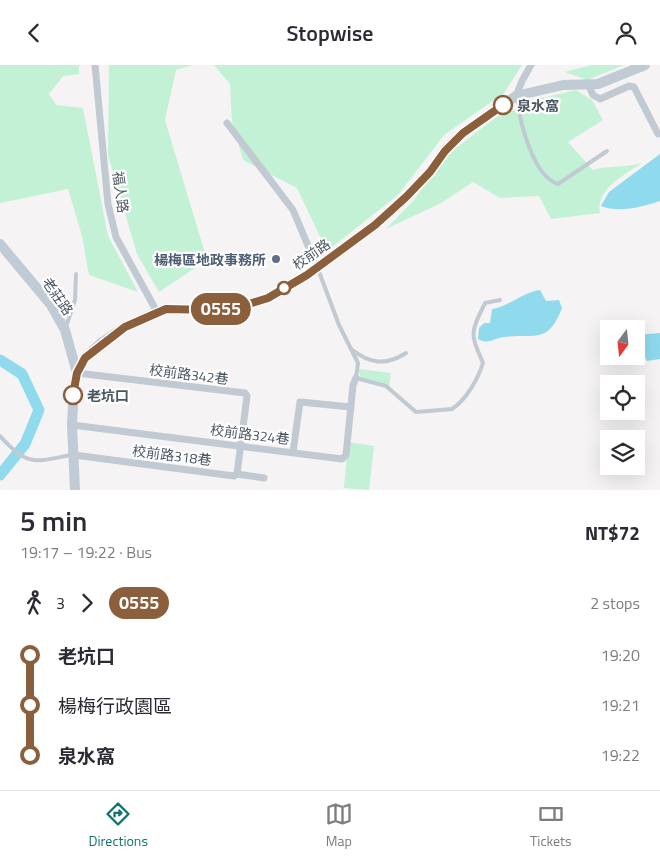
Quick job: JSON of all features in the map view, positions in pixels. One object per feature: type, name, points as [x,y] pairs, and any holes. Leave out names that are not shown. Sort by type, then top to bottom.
[{"type":"street","name":"福人路","points":[[95,65],[108,204],[116,237],[157,312]]},
{"type":"street","points":[[516,96],[531,65]]},
{"type":"street","name":"校前路","points":[[76,490],[72,425],[73,392],[77,373],[85,358],[101,343],[125,327],[166,309],[211,310],[252,303],[268,298],[317,267],[375,225],[430,172],[445,151],[463,133],[516,96],[563,85],[598,84],[645,65]]},
{"type":"street","points":[[588,84],[593,95],[600,99],[629,86],[634,87],[658,134]]},
{"type":"street","points":[[226,123],[293,211],[317,267]]},
{"type":"street","name":"老莊路","points":[[0,244],[52,305],[65,331],[77,373]]},
{"type":"street","name":"校前路342巷","points":[[77,373],[244,393],[247,396],[240,445]]},
{"type":"street","name":"校前路324巷","points":[[72,425],[345,458],[353,385],[356,378]]},
{"type":"street","points":[[293,452],[300,402],[351,407]]},
{"type":"street","points":[[237,474],[240,445]]},
{"type":"street","name":"校前路318巷","points":[[74,455],[234,476],[237,474],[264,478]]},
{"type":"lane","points":[[516,96],[531,151],[541,171],[550,182],[558,184],[607,151]]},
{"type":"lane","points":[[317,267],[339,325],[358,363],[356,378],[386,386],[416,412],[454,408],[474,383],[483,363],[473,344],[476,321],[484,303],[500,300]]},
{"type":"lane","points":[[65,331],[75,300],[76,274]]},
{"type":"lane","points":[[350,348],[364,359],[386,362],[396,360],[406,353]]},
{"type":"lane","points":[[0,436],[22,457],[35,461],[74,455]]},
{"type":"green space","points":[[0,65],[79,65],[79,74],[63,76],[49,94],[56,105],[83,108],[108,236],[138,292],[89,275],[82,236],[68,189],[0,203]]},
{"type":"green space","points":[[109,65],[193,65],[176,70],[165,120],[207,260],[159,292],[137,254],[108,155]]},
{"type":"green space","points":[[214,65],[522,65],[504,93],[444,135],[398,195],[327,251],[297,188],[243,160],[232,122],[230,84]]},
{"type":"green space","points":[[591,65],[624,65],[587,80],[565,72]]},
{"type":"green space","points":[[576,90],[592,100],[603,120],[568,142],[593,170],[642,163],[620,177],[607,190],[602,197],[600,213],[551,219],[539,196],[500,198],[473,182],[441,203],[386,229],[414,200],[447,155],[495,118],[525,105],[529,101]]},
{"type":"green space","points":[[358,369],[391,373],[389,387],[362,381]]},
{"type":"green space","points":[[348,442],[374,446],[369,490],[344,488]]},
{"type":"water","points":[[660,154],[660,201],[623,209],[601,206],[609,192]]},
{"type":"water","points":[[540,290],[546,301],[559,300],[562,308],[557,320],[546,332],[539,335],[504,337],[488,341],[478,339],[479,328],[484,323],[490,323],[492,309],[505,305],[528,293]]},
{"type":"water","points":[[660,333],[660,359],[647,361],[645,357],[645,334]]},
{"type":"waterway","points":[[0,360],[22,374],[39,410],[25,444],[0,475]]},
{"type":"bus line","name":"0555","points":[[73,395],[77,373],[85,358],[101,343],[125,327],[166,309],[183,311],[211,310],[252,303],[268,298],[307,275],[375,225],[430,172],[445,151],[463,133],[503,105]]},
{"type":"place","name":"泉水窩","points":[[503,105]]},
{"type":"place","name":"楊梅區地政事務所","points":[[276,259]]},
{"type":"place","name":"老坑口","points":[[73,395]]}]
